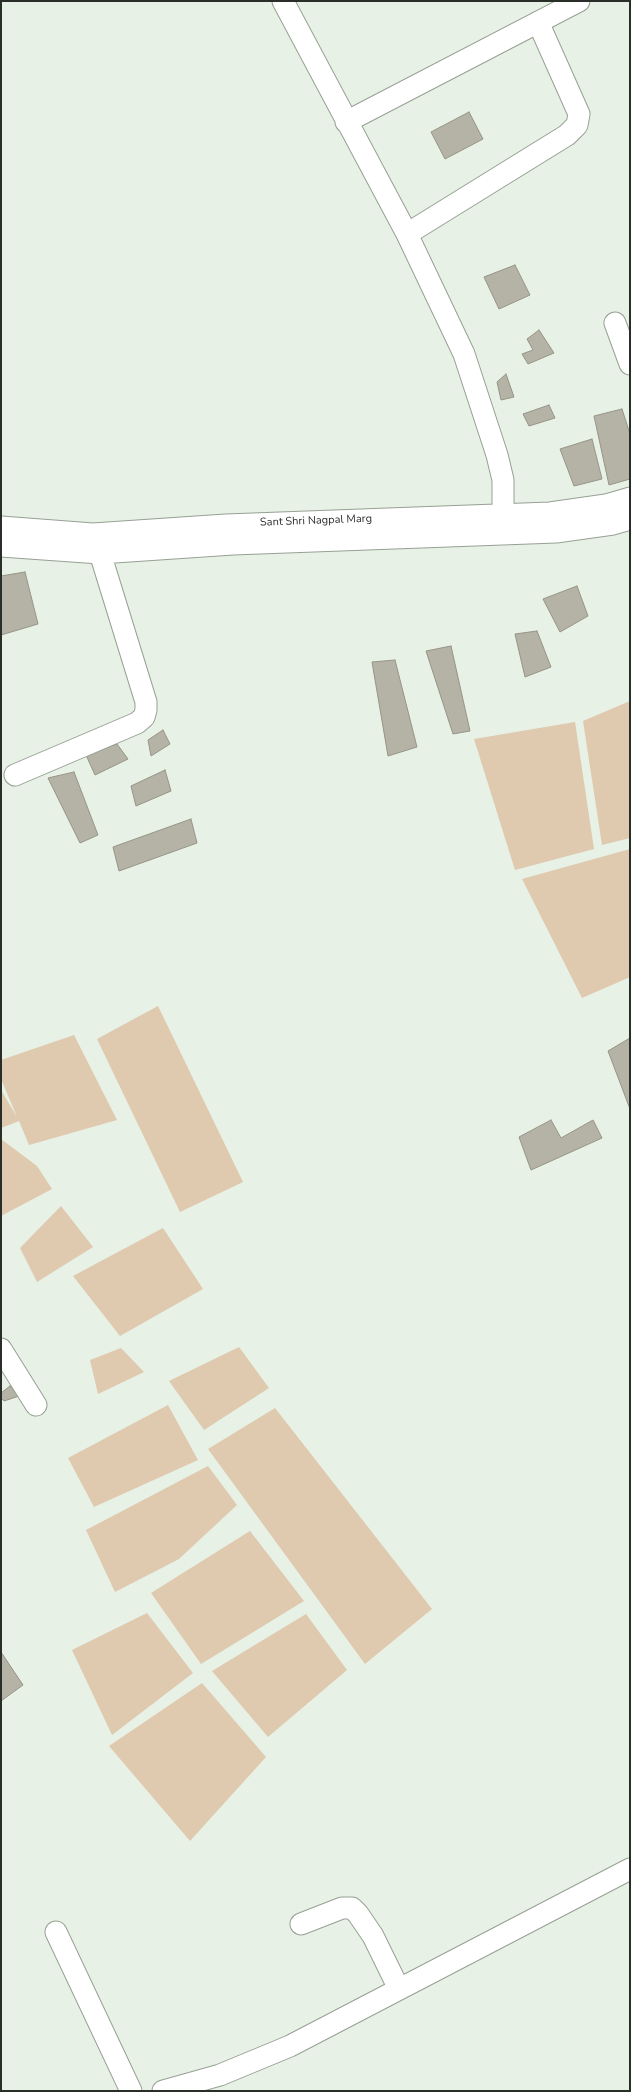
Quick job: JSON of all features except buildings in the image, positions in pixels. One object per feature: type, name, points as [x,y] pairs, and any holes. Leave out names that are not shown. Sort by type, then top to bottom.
[{"type":"street","points":[[283,1],[346,122],[407,234],[464,354],[497,455],[503,480],[503,524]]},
{"type":"street","points":[[346,122],[415,88],[579,1]]},
{"type":"street","points":[[407,234],[567,135],[578,125],[580,119],[579,114],[538,22]]},
{"type":"street","points":[[615,323],[630,364]]},
{"type":"street","name":"Sant Shri Nagpal Marg","points":[[1,546],[100,553],[503,524],[550,513],[606,505],[630,498]]},
{"type":"street","name":"Sant Shri Nagpal Marg","points":[[1,527],[93,534],[226,525],[503,524],[556,532],[613,524],[630,519]]},
{"type":"street","points":[[15,775],[137,723],[144,717],[146,702],[100,553]]},
{"type":"street","points":[[1,1349],[7,1370],[36,1405]]},
{"type":"street","points":[[163,2091],[220,2075],[290,2046],[630,1869]]},
{"type":"street","points":[[301,1924],[342,1908],[353,1909],[373,1936],[399,1989]]},
{"type":"street","points":[[56,1932],[131,2091]]},
{"type":"shaded area","points":[[630,701],[630,838],[602,845],[583,721]]},
{"type":"shaded area","points":[[575,722],[594,849],[515,870],[474,739]]},
{"type":"shaded area","points":[[630,849],[630,977],[582,998],[522,879]]},
{"type":"shaded area","points":[[158,1006],[243,1182],[180,1212],[97,1039]]},
{"type":"shaded area","points":[[74,1035],[117,1120],[29,1145],[19,1121],[1,1128],[1,1090],[17,1117],[1,1079],[1,1060]]},
{"type":"shaded area","points":[[1,1139],[37,1166],[52,1189],[1,1216]]},
{"type":"shaded area","points":[[61,1206],[93,1247],[37,1282],[20,1248]]},
{"type":"shaded area","points":[[163,1228],[203,1289],[120,1336],[73,1276]]},
{"type":"shaded area","points":[[239,1347],[269,1388],[204,1430],[169,1381]]},
{"type":"shaded area","points":[[121,1348],[144,1372],[98,1394],[90,1360]]},
{"type":"shaded area","points":[[168,1405],[198,1460],[94,1507],[68,1458]]},
{"type":"shaded area","points":[[275,1408],[432,1609],[365,1664],[208,1449]]},
{"type":"shaded area","points":[[208,1466],[237,1505],[179,1559],[115,1592],[86,1530]]},
{"type":"shaded area","points":[[250,1531],[304,1601],[201,1664],[151,1593]]},
{"type":"shaded area","points":[[147,1613],[193,1673],[112,1735],[72,1650]]},
{"type":"shaded area","points":[[306,1614],[347,1670],[268,1737],[212,1671]]},
{"type":"shaded area","points":[[202,1683],[266,1757],[190,1841],[109,1746]]}]
